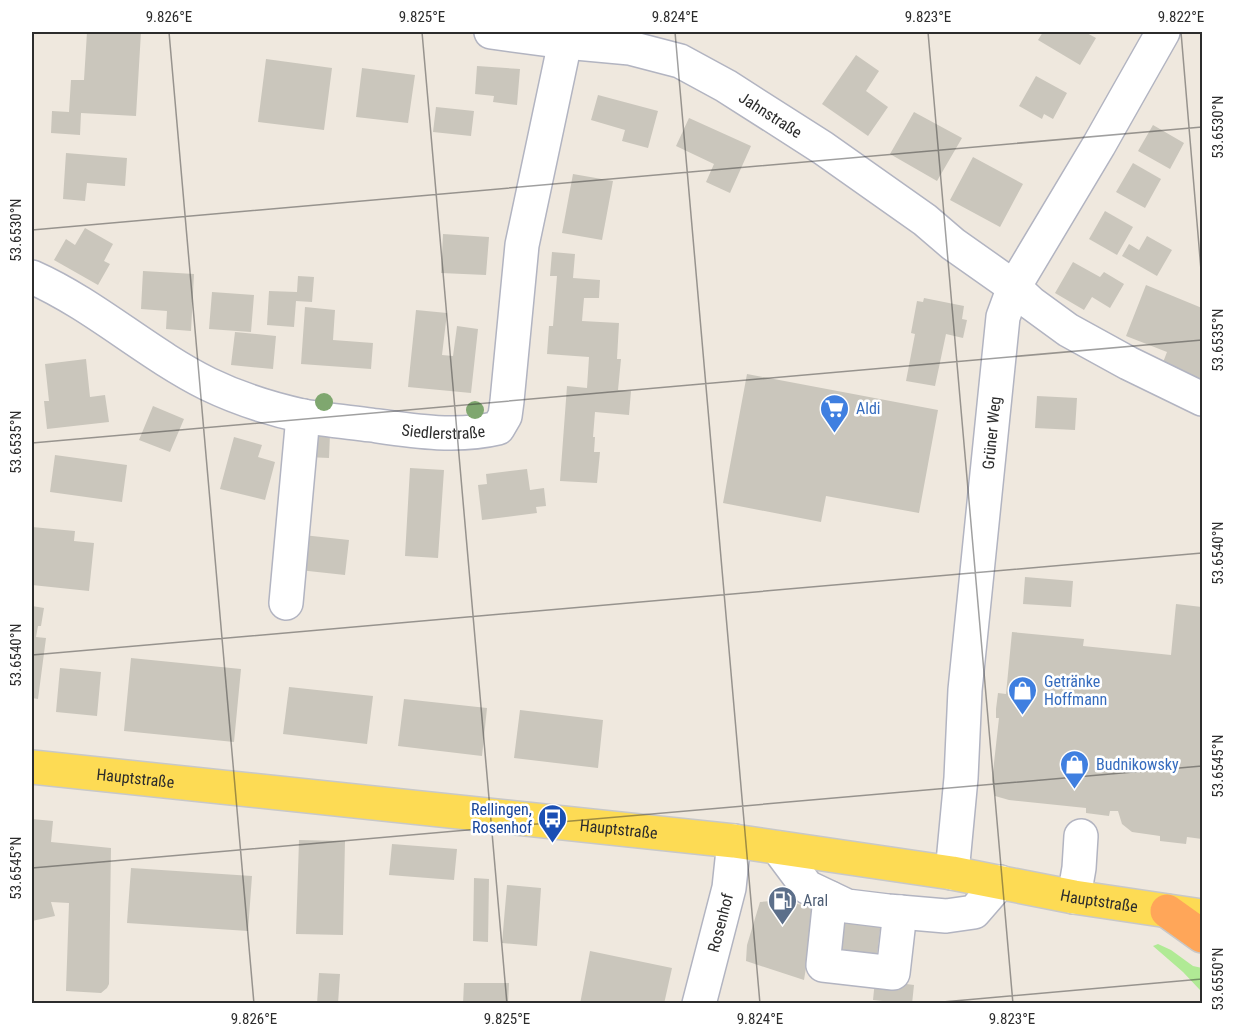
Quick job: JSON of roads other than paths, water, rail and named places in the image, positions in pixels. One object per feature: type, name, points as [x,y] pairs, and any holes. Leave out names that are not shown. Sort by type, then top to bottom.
[{"type":"highway","points":[[1167,911],[1203,936]]},
{"type":"main road","name":"Hauptstraße","points":[[32,767],[734,841],[952,873],[1074,897],[1203,916]]},
{"type":"street","name":"Jahnstraße","points":[[491,32],[630,48],[680,61],[726,86],[832,155],[925,220],[952,244],[1014,287],[1031,303],[1068,330],[1128,363],[1203,399]]},
{"type":"street","name":"Grüner Weg","points":[[952,873],[961,778],[965,690],[1003,317],[1014,287],[1163,32]]},
{"type":"street","name":"Siedlerstraße","points":[[32,277],[95,312],[208,384],[253,402],[303,416],[390,428],[448,434],[480,432],[498,428],[505,416],[507,401],[522,246],[565,42]]},
{"type":"street","points":[[286,603],[303,416]]},
{"type":"street","points":[[1074,897],[1081,836]]},
{"type":"street","name":"Rosenhof","points":[[699,1004],[729,888],[734,841]]},
{"type":"street","points":[[778,848],[807,887],[827,923],[823,965],[893,973],[898,933]]},
{"type":"street","points":[[827,923],[847,906],[898,933],[946,916],[974,912],[1000,882]]},
{"type":"place","name":"Aldi","points":[[835,434]]},
{"type":"place","name":"Getränke Hoffmann","points":[[1023,716]]},
{"type":"place","name":"Budnikowsky","points":[[1075,790]]},
{"type":"place","name":"Rellingen, Rosenhof","points":[[553,844]]},
{"type":"place","name":"Aral","points":[[782,926]]}]
